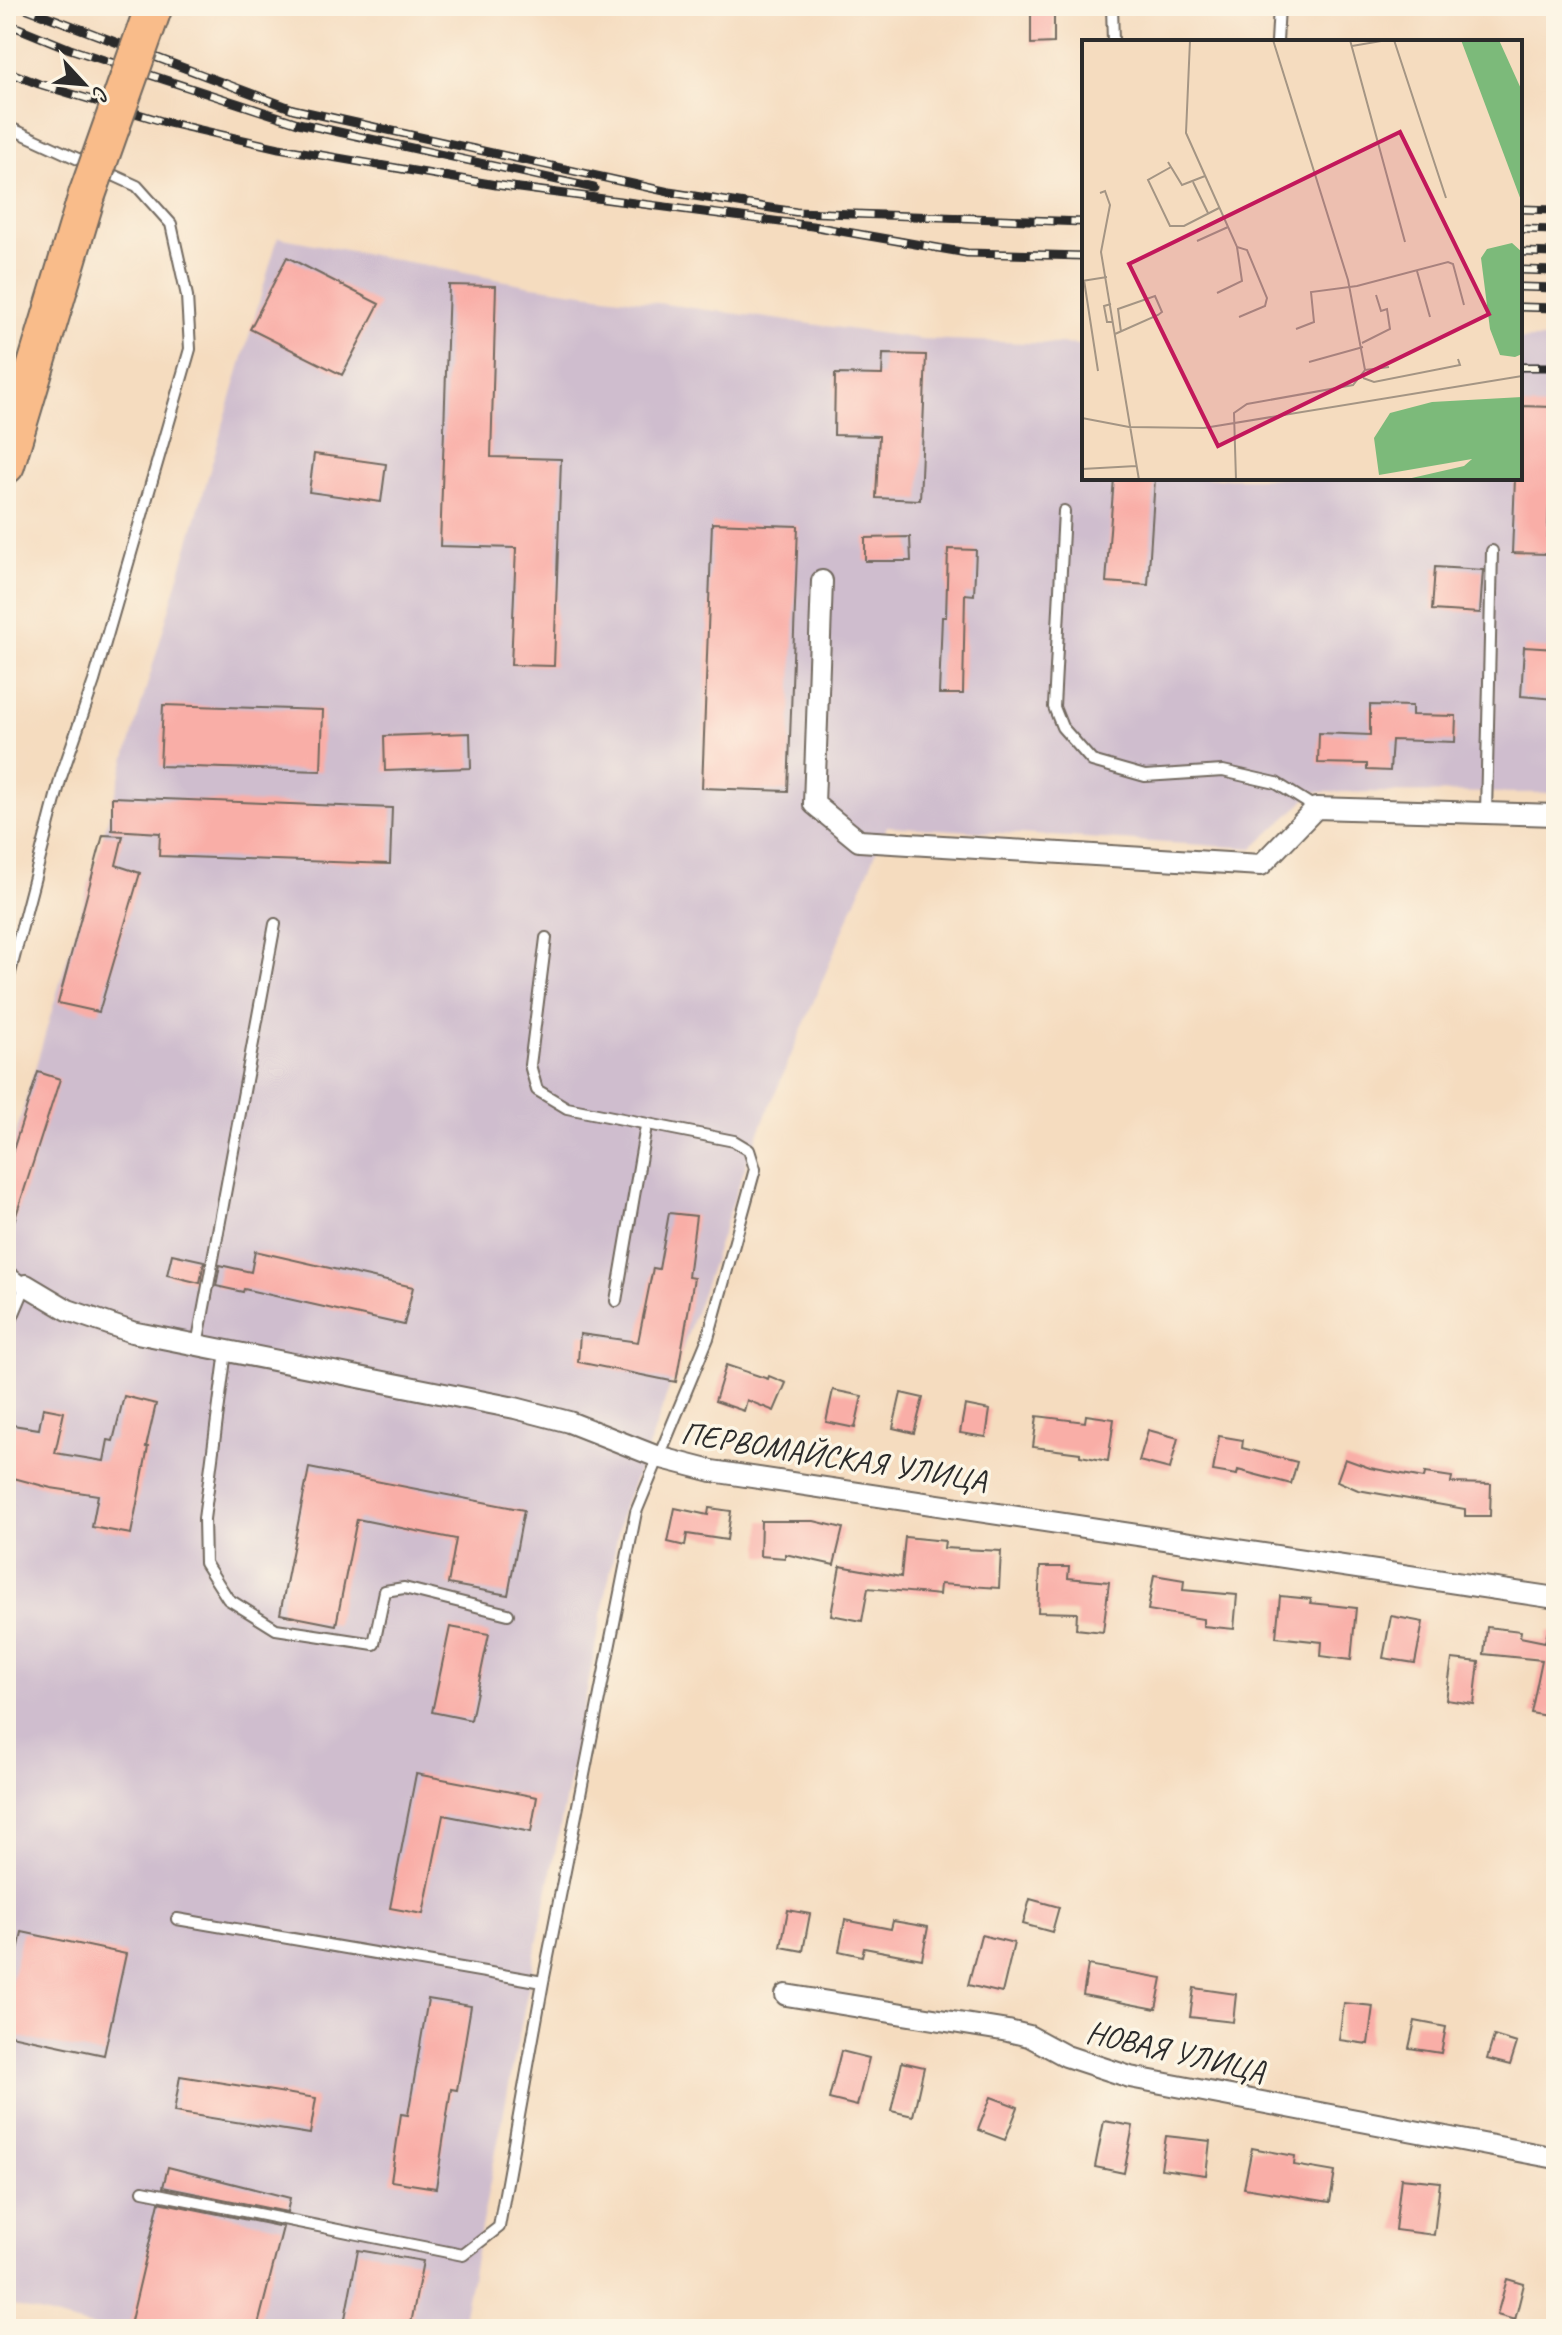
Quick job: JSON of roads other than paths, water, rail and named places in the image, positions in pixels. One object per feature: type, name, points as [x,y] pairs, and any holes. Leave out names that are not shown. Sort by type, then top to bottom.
[{"type":"highway","points":[[6,465],[87,195],[154,6]]},
{"type":"street","points":[[822,581],[814,804],[859,841],[1261,865],[1316,808],[1556,815]]},
{"type":"street","name":"ПЕРВОМАЙСКАЯ УЛИЦА","points":[[26,1285],[68,1310],[132,1332],[515,1408],[569,1422],[658,1457],[712,1471],[1556,1598]]},
{"type":"street","name":"НОВАЯ УЛИЦА","points":[[786,1995],[1008,2031],[1029,2036],[1066,2056],[1130,2077],[1556,2158]]},
{"type":"lane","points":[[1112,6],[1113,40]]},
{"type":"lane","points":[[1277,40],[1279,6]]},
{"type":"lane","points":[[6,126],[137,186],[171,224],[187,296],[190,349],[94,681],[61,777],[6,988]]},
{"type":"lane","points":[[1064,511],[1054,707],[1062,727],[1092,761],[1145,776],[1223,771],[1276,783],[1316,808]]},
{"type":"lane","points":[[1486,813],[1492,551]]},
{"type":"lane","points":[[197,1345],[275,924]]},
{"type":"lane","points":[[143,2191],[463,2255],[499,2227],[543,1982],[636,1512],[708,1338],[755,1169],[749,1150],[734,1141],[567,1108],[537,1090],[530,1065],[546,938]]},
{"type":"lane","points":[[616,1301],[646,1126]]},
{"type":"lane","points":[[6,1270],[26,1285],[6,1332]]},
{"type":"lane","points":[[226,1351],[204,1519],[205,1563],[228,1599],[276,1629],[374,1644],[385,1591],[404,1588],[508,1614]]},
{"type":"lane","points":[[177,1919],[543,1982]]},
{"type":"railway","points":[[20,6],[293,109],[669,192],[796,212],[1082,222]]},
{"type":"railway","points":[[6,23],[70,49],[298,123],[594,188]]},
{"type":"railway","points":[[6,71],[165,122],[279,148],[496,185],[812,226],[967,253],[1082,256]]},
{"type":"railway","points":[[1522,209],[1556,210]]},
{"type":"railway","points":[[1522,229],[1556,230]]},
{"type":"railway","points":[[1522,252],[1556,253]]},
{"type":"railway","points":[[1522,270],[1556,271]]},
{"type":"railway","points":[[1522,287],[1556,288]]},
{"type":"railway","points":[[1522,307],[1556,308]]},
{"type":"railway","points":[[1522,367],[1556,367]]}]
